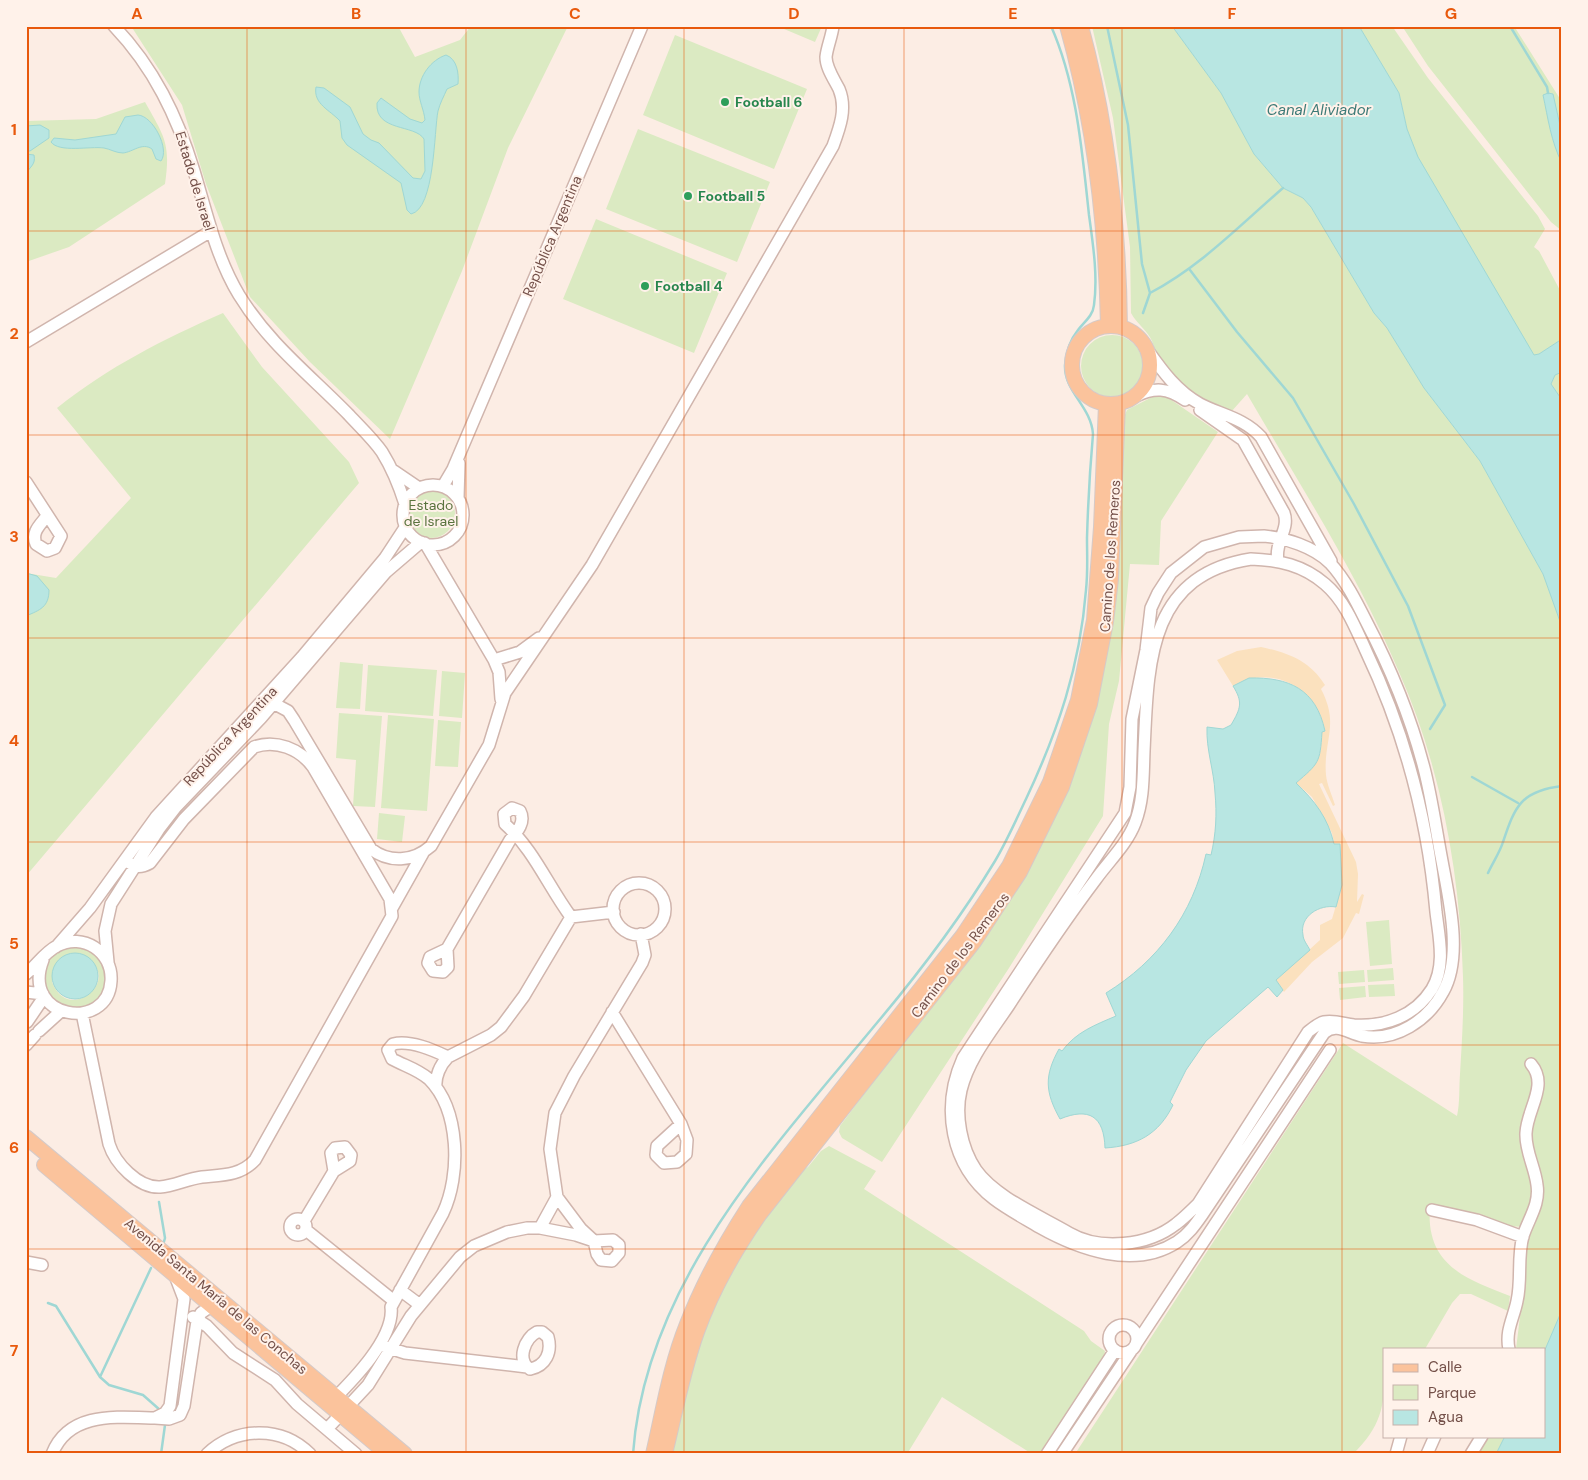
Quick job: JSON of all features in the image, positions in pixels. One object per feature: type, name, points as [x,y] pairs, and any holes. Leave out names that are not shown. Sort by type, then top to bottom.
[{"type":"main road","points":[[1067,26],[1090,119],[1099,182],[1114,327]]},
{"type":"main road","points":[[1081,26],[1097,92],[1112,180],[1119,252],[1114,327]]},
{"type":"main road","points":[[1114,327],[1132,332],[1146,348],[1150,358],[1149,374],[1143,388],[1136,396],[1112,404],[1086,396],[1073,378],[1071,368],[1076,346],[1091,331],[1114,327]]},
{"type":"main road","name":"Camino de los Remeros","points":[[653,1454],[672,1372],[686,1325],[733,1231],[760,1192],[963,934],[1009,866],[1050,782],[1078,700],[1094,620],[1112,404]]},
{"type":"main road","name":"Camino de los Remeros","points":[[665,1454],[684,1375],[698,1330],[712,1297],[744,1238],[760,1214],[974,942],[1020,872],[1062,787],[1090,704],[1106,622],[1111,571],[1112,404]]},
{"type":"main road","name":"Avenida Santa María de las Conchas","points":[[26,1138],[333,1400],[387,1454]]},
{"type":"main road","name":"Avenida Santa María de las Conchas","points":[[26,1150],[271,1355],[333,1400]]},
{"type":"main road","name":"Avenida Santa María de las Conchas","points":[[345,1411],[405,1454]]},
{"type":"street","name":"Estado de Israel","points":[[114,26],[140,55],[169,103],[194,170],[211,231],[230,278],[264,333],[361,427],[381,450],[393,470],[406,504]]},
{"type":"street","name":"República Argentina","points":[[443,486],[462,446],[642,26]]},
{"type":"street","points":[[392,908],[488,745],[508,687],[592,565],[833,146],[841,126],[843,101],[830,72],[826,56],[833,26]]},
{"type":"street","points":[[26,342],[31,333],[211,231]]},
{"type":"street","points":[[1146,348],[1162,370],[1184,393],[1200,404],[1253,428],[1261,437],[1322,551],[1336,571],[1378,644],[1402,704],[1423,766],[1448,892],[1452,956],[1451,973],[1443,992],[1432,1008],[1421,1020],[1403,1031],[1386,1036],[1364,1036],[1339,1028],[1330,1028],[1324,1033],[1202,1215],[1190,1232],[1176,1243],[1145,1253],[1104,1253],[1077,1246],[1032,1223],[994,1199],[974,1180],[959,1155],[952,1133],[950,1116],[953,1086],[964,1058],[1125,813],[1129,803],[1132,720],[1146,650],[1151,608],[1158,592],[1173,571],[1204,547],[1239,537],[1281,538],[1322,551]]},
{"type":"street","points":[[1136,396],[1150,390],[1162,389],[1173,392],[1243,440],[1284,512],[1285,526],[1277,548],[1278,560]]},
{"type":"street","name":"República Argentina","points":[[458,498],[457,482],[462,446]]},
{"type":"street","name":"Estado de Israel","points":[[393,470],[419,488]]},
{"type":"street","points":[[26,482],[48,516]]},
{"type":"street","points":[[423,543],[444,542],[459,530],[463,511],[458,498],[443,486],[429,485],[413,492],[406,504],[403,517],[411,535],[423,543],[494,660],[499,672],[502,703]]},
{"type":"street","name":"República Argentina","points":[[257,714],[273,704],[347,611],[406,526]]},
{"type":"street","name":"República Argentina","points":[[56,946],[129,863],[168,810],[257,714],[347,611],[386,572],[423,543]]},
{"type":"street","points":[[1306,572],[1318,563],[1322,551]]},
{"type":"street","points":[[1190,557],[1189,569],[1196,576],[1201,575]]},
{"type":"street","points":[[1251,559],[1278,560],[1306,572],[1326,584],[1347,610],[1384,688],[1416,789],[1432,863],[1441,960],[1433,986],[1426,998],[1403,1017],[1380,1025],[1353,1025],[1336,1021],[1322,1022],[1308,1032],[1198,1204],[1170,1228],[1143,1240],[1112,1244],[1093,1242],[1074,1236],[998,1191],[976,1170],[966,1152],[960,1129],[959,1104],[961,1092],[970,1063],[1068,916],[1132,832],[1141,807],[1146,719],[1154,647],[1166,613],[1188,586],[1201,575],[1230,562],[1251,559]]},
{"type":"street","points":[[1173,571],[1184,573],[1188,580],[1188,586]]},
{"type":"street","points":[[494,660],[520,652],[550,628]]},
{"type":"street","points":[[273,704],[288,710],[371,849],[387,859],[407,858],[423,853]]},
{"type":"street","points":[[82,1013],[109,1144],[113,1155],[123,1167],[138,1180],[158,1187],[191,1178],[241,1172],[248,1168],[260,1152],[390,924],[392,908],[390,900],[313,767],[301,754],[278,745],[261,744],[254,747],[184,819],[150,863],[143,867],[129,863]]},
{"type":"street","points":[[447,949],[516,833],[526,845],[571,917]]},
{"type":"street","name":"República Argentina","points":[[108,962],[105,931],[108,914],[129,863]]},
{"type":"street","points":[[642,883],[656,888],[664,901],[664,917],[655,929],[641,934],[626,931],[616,920],[614,912],[616,897],[627,886],[642,883]]},
{"type":"street","points":[[571,917],[614,912]]},
{"type":"street","points":[[327,1429],[368,1385],[392,1321],[391,1307],[449,1200],[456,1165],[454,1137],[436,1088],[435,1080],[443,1062],[501,1028],[524,996],[571,917]]},
{"type":"street","points":[[333,1400],[403,1328],[460,1257],[474,1246],[507,1232],[540,1228],[576,1235],[594,1241],[581,1229],[557,1197],[550,1150],[555,1113],[560,1101],[645,955],[641,934]]},
{"type":"street","points":[[26,974],[56,946],[70,942],[86,942],[103,953],[108,962],[111,984],[108,994],[92,1010],[82,1013],[61,1011],[43,996],[26,992]]},
{"type":"street","points":[[27,1022],[43,996],[38,977],[43,960]]},
{"type":"street","points":[[31,1039],[61,1011]]},
{"type":"street","points":[[612,1012],[681,1124]]},
{"type":"street","points":[[436,1088],[420,1072],[392,1060],[388,1050],[389,1047],[396,1043],[405,1043],[430,1049],[448,1058]]},
{"type":"street","points":[[1062,1454],[1330,1050]]},
{"type":"street","points":[[1509,1348],[1508,1329],[1520,1287],[1523,1237],[1537,1199],[1537,1185],[1526,1133],[1539,1086],[1538,1071],[1531,1064]]},
{"type":"street","points":[[334,1171],[305,1226],[397,1295],[420,1305]]},
{"type":"street","points":[[540,1228],[557,1197]]},
{"type":"street","points":[[1432,1210],[1477,1220],[1523,1237]]},
{"type":"street","points":[[1170,1228],[1176,1243]]},
{"type":"street","points":[[1143,1240],[1145,1253]]},
{"type":"street","points":[[26,1262],[42,1265]]},
{"type":"street","points":[[155,1418],[165,1413],[170,1406],[184,1310],[183,1293],[174,1274]]},
{"type":"street","points":[[52,1454],[65,1433],[78,1424],[106,1416],[168,1419],[180,1415],[184,1406],[197,1321],[202,1313],[211,1306]]},
{"type":"street","points":[[184,1310],[197,1321],[207,1326],[233,1353],[275,1380],[297,1404],[356,1454]]},
{"type":"street","points":[[392,1321],[403,1328]]},
{"type":"street","points":[[1121,1325],[1134,1330],[1134,1347],[1122,1353],[1115,1350],[1111,1346],[1109,1337],[1113,1329],[1121,1325]]},
{"type":"street","points":[[384,1346],[405,1353],[527,1368]]},
{"type":"street","points":[[1047,1454],[1115,1350]]},
{"type":"street","points":[[271,1355],[297,1404]]},
{"type":"street","points":[[207,1454],[233,1437],[254,1433],[288,1438],[310,1454]]},
{"type":"street","points":[[1396,1454],[1400,1438]]},
{"type":"street","points":[[1427,1454],[1434,1438]]},
{"type":"street","points":[[1471,1454],[1481,1438]]},
{"type":"green space","points":[[131,26],[398,26],[415,57],[460,40],[471,26],[568,26],[508,148],[462,271],[390,439],[310,362],[250,297],[206,184],[182,105]]},
{"type":"green space","points":[[777,26],[822,26],[815,42]]},
{"type":"green space","points":[[1092,26],[1172,26],[1221,93],[1254,154],[1283,188],[1303,198],[1311,207],[1374,313],[1387,328],[1424,388],[1480,461],[1543,574],[1562,627],[1562,1310],[1546,1348],[1516,1348],[1526,1268],[1526,1232],[1524,1227],[1508,1226],[1430,1205],[1430,1225],[1434,1242],[1441,1255],[1450,1266],[1463,1275],[1510,1296],[1508,1311],[1471,1294],[1460,1294],[1452,1303],[1426,1348],[1383,1348],[1383,1400],[1379,1418],[1365,1441],[1353,1454],[1075,1454],[1343,1043],[1457,1116],[1463,1025],[1461,938],[1453,860],[1437,783],[1414,708],[1383,636],[1347,565],[1247,394],[1231,412],[1199,397],[1172,375],[1157,354],[1150,337],[1131,313],[1130,247],[1113,118]]},
{"type":"green space","points":[[1359,26],[1392,26],[1428,78],[1538,216],[1545,229],[1534,247],[1539,251],[1562,294],[1562,339],[1539,354],[1534,356],[1516,328],[1417,157],[1407,129],[1399,93]]},
{"type":"green space","points":[[1402,26],[1514,26],[1562,102],[1562,134],[1557,111],[1543,95],[1554,144],[1562,163],[1562,231],[1551,222],[1428,66]]},
{"type":"green space","name":"Football 6","points":[[675,35],[807,89],[774,169],[643,115]]},
{"type":"green space","points":[[145,102],[164,140],[167,159],[165,184],[69,247],[26,262],[26,121],[96,119]]},
{"type":"green space","name":"Football 5","points":[[638,129],[770,182],[737,262],[606,209]]},
{"type":"green space","name":"Football 4","points":[[596,219],[727,273],[694,353],[563,299]]},
{"type":"green space","points":[[223,313],[262,367],[349,462],[359,483],[26,876],[26,573],[56,578],[131,498],[57,408],[97,379],[137,355]]},
{"type":"green space","points":[[1112,335],[1129,340],[1134,344],[1138,349],[1143,366],[1138,383],[1134,388],[1129,392],[1112,397],[1095,392],[1090,388],[1086,383],[1081,366],[1086,349],[1090,344],[1095,340]]},
{"type":"green space","points":[[1562,372],[1562,400],[1551,384],[1555,375]]},
{"type":"green space","points":[[1156,395],[1167,397],[1218,432],[1161,521],[1159,565],[1130,564],[1119,681],[1109,724],[1103,816],[1009,968],[882,1162],[842,1138],[839,1132],[840,1126],[1009,901],[1045,838],[1070,779],[1088,729],[1124,417],[1127,410]]},
{"type":"green space","name":"Estado de Israel","points":[[426,490],[436,490],[448,497],[455,509],[455,519],[448,531],[436,538],[426,538],[418,534],[411,527],[407,519],[407,509],[411,501],[418,494]]},
{"type":"green space","points":[[340,662],[363,664],[360,709],[336,708]]},
{"type":"green space","points":[[368,665],[437,670],[433,716],[365,711]]},
{"type":"green space","points":[[442,671],[465,673],[462,718],[439,716]]},
{"type":"green space","points":[[339,713],[382,716],[375,807],[353,806],[356,760],[336,758]]},
{"type":"green space","points":[[388,715],[434,719],[427,811],[381,808]]},
{"type":"green space","points":[[438,720],[461,722],[458,767],[435,766]]},
{"type":"green space","points":[[379,813],[405,816],[402,842],[377,839]]},
{"type":"green space","points":[[1389,920],[1392,964],[1370,966],[1366,922]]},
{"type":"green space","points":[[72,945],[91,949],[102,960],[107,972],[106,984],[100,996],[92,1004],[80,1009],[67,1008],[53,1001],[43,985],[50,959],[64,948]],"holes":[[[75,953],[82,955],[90,961],[97,970],[99,979],[95,988],[88,995],[79,999],[69,999],[59,994],[52,982],[66,955]]]},
{"type":"green space","points":[[1393,968],[1394,980],[1368,982],[1367,970]]},
{"type":"green space","points":[[1364,970],[1365,982],[1339,984],[1338,972]]},
{"type":"green space","points":[[1394,984],[1395,996],[1369,997],[1368,985]]},
{"type":"green space","points":[[1365,986],[1366,997],[1340,1000],[1339,988]]},
{"type":"green space","points":[[829,1146],[876,1171],[864,1189],[1084,1331],[1091,1341],[1105,1351],[1104,1357],[1039,1454],[1032,1454],[942,1397],[907,1454],[672,1454],[694,1356],[711,1310],[734,1265],[759,1224],[799,1172],[808,1167],[821,1151]]},
{"type":"green space","points":[[1486,1438],[1504,1438],[1496,1454],[1476,1454]]},
{"type":"sand","points":[[1261,647],[1297,659],[1312,669],[1325,685],[1321,689],[1327,702],[1330,723],[1326,775],[1335,805],[1333,806],[1322,783],[1319,784],[1356,862],[1358,874],[1357,902],[1362,894],[1364,895],[1359,914],[1356,913],[1343,938],[1312,962],[1284,992],[1276,980],[1320,940],[1320,925],[1332,919],[1342,885],[1332,833],[1312,797],[1296,783],[1309,771],[1319,756],[1322,732],[1325,731],[1320,716],[1302,692],[1291,684],[1277,679],[1263,677],[1233,686],[1217,660],[1237,651]]},
{"type":"water","name":"Canal Aliviador","points":[[1172,26],[1359,26],[1399,93],[1407,129],[1418,157],[1534,355],[1539,354],[1562,339],[1562,372],[1555,375],[1551,384],[1562,400],[1562,627],[1543,574],[1480,461],[1424,388],[1387,328],[1374,313],[1311,207],[1303,198],[1283,188],[1254,154],[1221,93]]},
{"type":"water","points":[[446,55],[455,63],[458,84],[447,89],[440,105],[429,184],[419,209],[411,214],[407,210],[401,183],[347,145],[342,138],[340,121],[317,98],[316,87],[324,88],[350,107],[363,134],[379,143],[413,178],[421,179],[425,171],[424,139],[413,131],[382,119],[378,112],[377,103],[381,98],[410,119],[422,123],[425,120],[419,95],[421,80],[427,69],[435,61]]},
{"type":"water","points":[[1553,94],[1562,134],[1562,163],[1552,138],[1548,121],[1543,95]]},
{"type":"water","points":[[138,115],[149,121],[162,141],[163,156],[161,161],[156,159],[152,149],[148,147],[141,147],[123,153],[104,148],[61,147],[51,142],[54,138],[75,140],[116,134],[125,117]]},
{"type":"water","points":[[40,125],[49,130],[49,138],[30,151],[26,151],[26,126]]},
{"type":"water","points":[[26,154],[34,155],[34,158],[26,174]]},
{"type":"water","points":[[26,573],[37,576],[49,590],[49,596],[43,607],[26,616]]},
{"type":"water","points":[[1249,678],[1276,680],[1299,688],[1315,705],[1321,717],[1325,731],[1322,732],[1317,762],[1296,783],[1320,810],[1334,844],[1340,844],[1342,885],[1336,907],[1324,907],[1307,917],[1304,922],[1303,935],[1310,950],[1276,980],[1283,990],[1277,997],[1268,987],[1206,1041],[1186,1070],[1170,1102],[1173,1105],[1161,1124],[1146,1137],[1137,1141],[1127,1145],[1105,1148],[1102,1128],[1093,1117],[1087,1114],[1079,1114],[1060,1119],[1049,1092],[1048,1084],[1051,1068],[1059,1049],[1062,1051],[1067,1044],[1080,1034],[1116,1016],[1106,993],[1142,966],[1157,951],[1171,934],[1192,897],[1206,854],[1211,855],[1216,824],[1216,801],[1207,727],[1223,729],[1231,725],[1240,705],[1233,686]]},
{"type":"water","points":[[70,953],[80,953],[92,959],[97,967],[97,985],[92,993],[84,998],[70,999],[62,996],[55,989],[52,981],[52,971],[55,963],[62,956]]},
{"type":"water","points":[[1562,1310],[1562,1454],[1496,1454],[1504,1438],[1546,1438],[1546,1348]]},
{"type":"waterway","points":[[633,1454],[643,1392],[661,1332],[688,1276],[720,1222],[757,1170],[908,985],[939,945],[982,883],[1004,846],[1038,774],[1066,698],[1079,645],[1086,590],[1093,434],[1088,415],[1069,383],[1065,365],[1067,351],[1073,338],[1090,316],[1093,309],[1095,271],[1084,167],[1073,95],[1060,48],[1051,26]]},
{"type":"waterway","points":[[1107,26],[1128,125],[1142,264],[1150,293],[1143,313]]},
{"type":"waterway","points":[[1510,26],[1547,87],[1548,93]]},
{"type":"waterway","points":[[1150,293],[1203,258],[1283,188]]},
{"type":"waterway","points":[[1190,270],[1237,332],[1293,398],[1354,504],[1408,606],[1445,705],[1430,729]]},
{"type":"waterway","points":[[1472,777],[1518,803]]},
{"type":"waterway","points":[[1488,873],[1500,850],[1516,810],[1522,802],[1528,796],[1537,792],[1562,786]]},
{"type":"waterway","points":[[159,1202],[165,1238],[163,1245]]},
{"type":"waterway","points":[[48,1303],[56,1306],[100,1377],[151,1268]]},
{"type":"waterway","points":[[100,1377],[109,1385],[143,1395],[160,1410]]},
{"type":"waterway","points":[[161,1454],[165,1425]]},
{"type":"place","name":"Football 6","points":[[725,102]]},
{"type":"place","name":"Football 5","points":[[688,196]]},
{"type":"place","name":"Football 4","points":[[645,286]]}]
